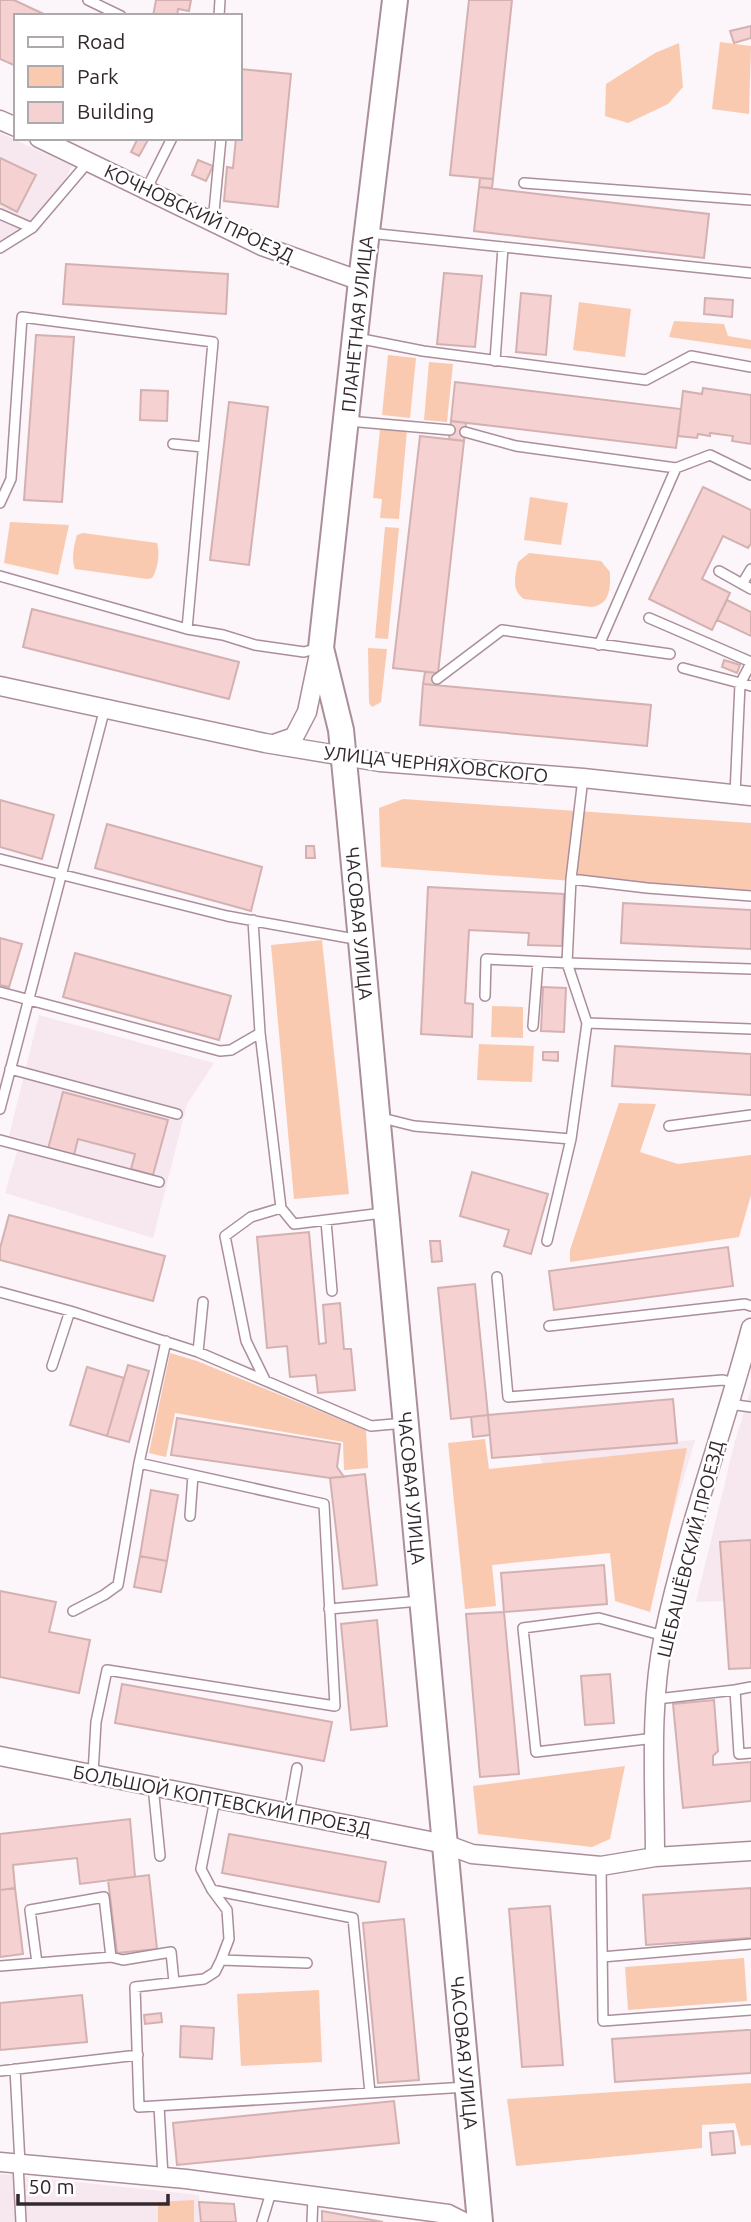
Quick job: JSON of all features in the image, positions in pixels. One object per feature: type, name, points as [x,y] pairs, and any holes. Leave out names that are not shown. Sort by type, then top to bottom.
[{"type":"street","name":"ПЛАНЕТНАЯ УЛИЦА","points":[[272,744],[294,737],[307,712],[321,648],[395,0]]},
{"type":"street","name":"КОЧНОВСКИЙ ПРОЕЗД","points":[[43,140],[262,246],[361,281]]},
{"type":"street","name":"ПЛАНЕТНАЯ УЛИЦА","points":[[321,648],[341,730],[343,755]]},
{"type":"street","name":"УЛИЦА ЧЕРНЯХОВСКОГО","points":[[0,686],[272,744],[380,762],[583,778],[743,795]]},
{"type":"street","name":"ЧАСОВАЯ УЛИЦА","points":[[343,755],[480,2222]]},
{"type":"street","name":"ШЕБАШЁВСКИЙ ПРОЕЗД","points":[[655,1857],[655,1738],[664,1636],[751,1328]]},
{"type":"street","name":"БОЛЬШОЙ КОПТЕВСКИЙ ПРОЕЗД","points":[[0,1756],[445,1844]]},
{"type":"street","points":[[445,1844],[472,1854],[601,1866],[655,1857],[751,1851]]},
{"type":"street","points":[[13,2163],[272,2189],[448,2214],[464,2222]]},
{"type":"lane","points":[[88,0],[117,14]]},
{"type":"lane","points":[[146,190],[171,140]]},
{"type":"lane","points":[[213,222],[221,140]]},
{"type":"lane","points":[[0,248],[32,228],[89,162]]},
{"type":"lane","points":[[524,183],[751,201]]},
{"type":"lane","points":[[0,214],[32,228]]},
{"type":"lane","points":[[367,233],[751,273]]},
{"type":"lane","points":[[495,361],[502,247]]},
{"type":"lane","points":[[0,503],[11,479],[22,317],[213,342],[187,629]]},
{"type":"lane","points":[[355,338],[423,351],[646,380],[691,356],[751,367]]},
{"type":"lane","points":[[346,421],[450,430]]},
{"type":"lane","points":[[465,432],[516,446],[676,468],[710,455],[751,475]]},
{"type":"lane","points":[[173,443],[203,447]]},
{"type":"lane","points":[[599,645],[676,468]]},
{"type":"lane","points":[[719,571],[747,586],[751,569]]},
{"type":"lane","points":[[0,576],[187,629],[223,635],[278,650],[304,652],[321,648]]},
{"type":"lane","points":[[649,618],[751,662],[740,684],[743,795]]},
{"type":"lane","points":[[438,679],[502,631],[670,654]]},
{"type":"lane","points":[[683,668],[751,686]]},
{"type":"lane","points":[[0,1109],[105,708]]},
{"type":"lane","points":[[547,1241],[571,1139],[587,1023],[567,963],[571,879],[583,778]]},
{"type":"lane","points":[[0,859],[253,920],[360,940]]},
{"type":"lane","points":[[571,879],[751,896]]},
{"type":"lane","points":[[253,920],[260,1034],[281,1208],[294,1224],[386,1213]]},
{"type":"lane","points":[[485,996],[486,959],[751,969]]},
{"type":"lane","points":[[533,1026],[538,961]]},
{"type":"lane","points":[[0,992],[220,1051],[231,1050],[260,1034]]},
{"type":"lane","points":[[587,1023],[751,1028]]},
{"type":"lane","points":[[10,1069],[177,1114]]},
{"type":"lane","points":[[669,1126],[751,1115]]},
{"type":"lane","points":[[377,1116],[414,1126],[571,1139]]},
{"type":"lane","points":[[0,1140],[159,1182]]},
{"type":"lane","points":[[265,1380],[246,1342],[226,1236],[251,1217],[281,1208]]},
{"type":"lane","points":[[326,1221],[332,1290]]},
{"type":"lane","points":[[497,1277],[508,1397],[723,1380],[735,1383]]},
{"type":"lane","points":[[0,1292],[70,1311],[198,1352],[372,1426],[405,1422]]},
{"type":"lane","points":[[198,1352],[203,1302]]},
{"type":"lane","points":[[548,1326],[745,1304],[751,1306]]},
{"type":"lane","points":[[52,1366],[70,1311]]},
{"type":"lane","points":[[73,1611],[118,1585],[139,1463],[166,1341]]},
{"type":"lane","points":[[729,1404],[751,1407]]},
{"type":"lane","points":[[93,1774],[96,1722],[107,1670],[335,1706],[324,1504],[139,1463]]},
{"type":"lane","points":[[190,1516],[193,1475]]},
{"type":"lane","points":[[329,1609],[421,1601]]},
{"type":"lane","points":[[655,1738],[536,1752],[523,1628],[599,1618],[664,1636]]},
{"type":"lane","points":[[657,1699],[751,1687]]},
{"type":"lane","points":[[735,1690],[739,1754],[751,1753]]},
{"type":"lane","points":[[289,1813],[297,1768]]},
{"type":"lane","points":[[153,1786],[160,1856]]},
{"type":"lane","points":[[215,1798],[201,1869],[227,1910],[229,1938],[215,1972],[204,1979],[135,1987],[139,2107],[467,2087]]},
{"type":"lane","points":[[601,1866],[603,2021],[751,2010]]},
{"type":"lane","points":[[212,1889],[352,1918],[370,2093]]},
{"type":"lane","points":[[37,1963],[30,1910],[103,1897],[111,1957]]},
{"type":"lane","points":[[602,1957],[751,1944]]},
{"type":"lane","points":[[0,1966],[111,1957],[123,1960],[171,1952],[174,1982]]},
{"type":"lane","points":[[221,1960],[307,1963]]},
{"type":"lane","points":[[0,2071],[138,2055]]},
{"type":"lane","points":[[15,2069],[13,2163],[21,2222]]},
{"type":"lane","points":[[159,2106],[163,2177]]},
{"type":"lane","points":[[262,2222],[272,2189]]},
{"type":"lane","points":[[312,2222],[313,2196]]},
{"type":"shaded area","points":[[0,133],[72,166],[40,230],[0,252]]},
{"type":"shaded area","points":[[39,1015],[214,1063],[187,1104],[153,1238],[5,1193],[21,1138],[9,1136]]},
{"type":"shaded area","points":[[751,1389],[751,1540],[721,1543],[723,1601],[696,1602],[735,1441]]},
{"type":"shaded area","points":[[695,1440],[670,1524],[556,1505],[539,1454]]},
{"type":"shaded area","points":[[0,2174],[199,2195],[201,2222],[0,2222]]},
{"type":"green space","points":[[720,42],[751,46],[749,114],[712,109]]},
{"type":"green space","points":[[679,43],[683,87],[668,104],[628,123],[605,116],[606,84],[655,53]]},
{"type":"green space","points":[[579,302],[631,309],[625,357],[573,350]]},
{"type":"green space","points":[[674,321],[724,324],[728,336],[751,340],[751,349],[669,337]]},
{"type":"green space","points":[[388,355],[416,358],[410,418],[382,415]]},
{"type":"green space","points":[[429,362],[453,364],[447,422],[424,420]]},
{"type":"green space","points":[[380,429],[407,430],[399,519],[380,518],[382,499],[373,498]]},
{"type":"green space","points":[[530,497],[568,503],[561,545],[524,540]]},
{"type":"green space","points":[[10,522],[69,525],[58,575],[4,563]]},
{"type":"green space","points":[[385,527],[399,528],[388,639],[375,638]]},
{"type":"green space","points":[[83,533],[157,543],[158,561],[152,578],[75,569],[75,543],[77,535]]},
{"type":"green space","points":[[529,553],[601,561],[610,572],[606,599],[592,607],[524,599],[517,591],[515,577],[518,562]]},
{"type":"green space","points":[[368,648],[387,649],[381,702],[372,707],[369,703]]},
{"type":"green space","points":[[403,799],[751,823],[751,894],[381,867],[379,808]]},
{"type":"green space","points":[[322,940],[349,1194],[294,1199],[271,945]]},
{"type":"green space","points":[[492,1006],[523,1007],[523,1038],[491,1037]]},
{"type":"green space","points":[[479,1044],[534,1046],[532,1082],[477,1080]]},
{"type":"green space","points":[[619,1103],[656,1104],[640,1152],[678,1164],[751,1155],[751,1195],[739,1237],[570,1262],[570,1250]]},
{"type":"green space","points":[[170,1353],[197,1361],[366,1430],[368,1468],[344,1470],[343,1442],[175,1413],[166,1457],[149,1453]]},
{"type":"green space","points":[[485,1439],[489,1469],[687,1448],[650,1612],[615,1601],[610,1553],[492,1565],[496,1606],[465,1609],[448,1443]]},
{"type":"green space","points":[[625,1766],[610,1839],[592,1847],[478,1834],[473,1786]]},
{"type":"green space","points":[[744,1958],[747,2001],[628,2010],[625,1967]]},
{"type":"green space","points":[[319,1990],[322,2062],[241,2066],[237,1994]]},
{"type":"green space","points":[[751,2083],[751,2145],[741,2146],[735,2123],[702,2125],[702,2148],[516,2166],[507,2099]]},
{"type":"green space","points":[[194,2200],[194,2222],[158,2222],[158,2202]]},
{"type":"building","points":[[0,0],[14,0],[44,14],[14,14],[14,65],[0,59]]},
{"type":"building","points":[[156,0],[191,0],[189,11],[178,9],[177,14],[153,14]]},
{"type":"building","points":[[469,0],[512,0],[493,179],[450,175]]},
{"type":"building","points":[[751,26],[751,38],[734,43],[730,31]]},
{"type":"building","points":[[242,69],[291,74],[278,207],[224,201],[227,167],[233,168],[236,140],[242,140]]},
{"type":"building","points":[[137,140],[148,140],[139,156],[131,152]]},
{"type":"building","points":[[0,158],[36,175],[17,212],[0,203]]},
{"type":"building","points":[[198,160],[213,166],[206,181],[192,175]]},
{"type":"building","points":[[480,178],[493,179],[492,188],[479,187]]},
{"type":"building","points":[[479,187],[709,214],[704,258],[474,231]]},
{"type":"building","points":[[66,264],[228,274],[226,314],[63,304]]},
{"type":"building","points":[[444,273],[482,276],[475,347],[437,344]]},
{"type":"building","points":[[521,293],[551,296],[546,355],[516,352]]},
{"type":"building","points":[[705,298],[733,300],[732,317],[704,314]]},
{"type":"building","points":[[36,335],[74,337],[62,502],[24,500]]},
{"type":"building","points":[[455,382],[681,409],[676,448],[451,421]]},
{"type":"building","points":[[703,388],[751,395],[751,444],[732,441],[733,436],[710,433],[710,436],[698,434],[697,438],[678,436],[683,391],[702,394]]},
{"type":"building","points":[[141,390],[168,391],[167,421],[140,420]]},
{"type":"building","points":[[229,402],[268,407],[249,565],[210,560]]},
{"type":"building","points":[[451,421],[466,423],[464,441],[449,439]]},
{"type":"building","points":[[420,436],[464,441],[438,673],[393,668]]},
{"type":"building","points":[[703,487],[751,510],[751,543],[748,548],[723,536],[702,579],[730,593],[712,630],[649,599]]},
{"type":"building","points":[[727,600],[751,612],[751,636],[717,620]]},
{"type":"building","points":[[32,609],[239,662],[229,699],[23,647]]},
{"type":"building","points":[[724,660],[740,665],[737,673],[722,667]]},
{"type":"building","points":[[425,672],[438,673],[437,685],[423,684]]},
{"type":"building","points":[[423,684],[651,705],[647,746],[420,725]]},
{"type":"building","points":[[0,800],[54,815],[42,859],[0,847]]},
{"type":"building","points":[[107,824],[262,867],[251,911],[95,868]]},
{"type":"building","points":[[306,846],[314,846],[315,858],[306,858]]},
{"type":"building","points":[[428,887],[564,894],[562,946],[528,945],[529,933],[469,930],[465,1003],[473,1004],[472,1037],[421,1034]]},
{"type":"building","points":[[623,903],[751,910],[751,949],[621,943]]},
{"type":"building","points":[[0,938],[22,944],[9,987],[0,985]]},
{"type":"building","points":[[75,953],[231,996],[219,1040],[63,997]]},
{"type":"building","points":[[543,987],[566,988],[564,1032],[541,1031]]},
{"type":"building","points":[[615,1046],[751,1054],[751,1095],[612,1086]]},
{"type":"building","points":[[543,1052],[558,1052],[558,1061],[543,1060]]},
{"type":"building","points":[[63,1092],[168,1120],[153,1175],[131,1169],[135,1154],[78,1139],[74,1155],[48,1149]]},
{"type":"building","points":[[472,1172],[548,1194],[531,1254],[504,1246],[509,1230],[460,1216]]},
{"type":"building","points":[[9,1215],[165,1256],[153,1301],[0,1260],[0,1248]]},
{"type":"building","points":[[309,1232],[319,1344],[326,1343],[323,1305],[340,1303],[344,1349],[351,1349],[355,1390],[318,1393],[316,1375],[290,1377],[287,1346],[267,1348],[257,1237]]},
{"type":"building","points":[[430,1241],[440,1241],[442,1261],[432,1262]]},
{"type":"building","points":[[728,1247],[733,1286],[554,1310],[549,1271]]},
{"type":"building","points":[[475,1284],[488,1415],[451,1419],[438,1288]]},
{"type":"building","points":[[128,1365],[149,1371],[129,1442],[107,1436]]},
{"type":"building","points":[[87,1367],[124,1378],[107,1436],[70,1425]]},
{"type":"building","points":[[673,1399],[677,1443],[492,1458],[488,1415]]},
{"type":"building","points":[[488,1415],[490,1435],[473,1437],[471,1417]]},
{"type":"building","points":[[177,1418],[340,1444],[337,1467],[344,1477],[330,1478],[171,1455]]},
{"type":"building","points":[[365,1474],[377,1585],[343,1589],[330,1478]]},
{"type":"building","points":[[151,1490],[178,1495],[167,1561],[140,1556]]},
{"type":"building","points":[[751,1540],[751,1668],[729,1669],[720,1542]]},
{"type":"building","points":[[140,1556],[167,1561],[161,1592],[134,1587]]},
{"type":"building","points":[[604,1565],[607,1604],[504,1612],[501,1573]]},
{"type":"building","points":[[0,1591],[56,1602],[49,1632],[90,1640],[79,1693],[0,1677]]},
{"type":"building","points":[[504,1612],[519,1774],[480,1777],[466,1614]]},
{"type":"building","points":[[377,1620],[387,1726],[351,1730],[341,1624]]},
{"type":"building","points":[[610,1674],[614,1723],[585,1725],[581,1676]]},
{"type":"building","points":[[122,1684],[332,1722],[324,1761],[115,1723]]},
{"type":"building","points":[[714,1700],[718,1751],[713,1756],[713,1765],[751,1762],[751,1801],[683,1808],[673,1704]]},
{"type":"building","points":[[130,1819],[135,1877],[80,1884],[77,1858],[13,1865],[15,1888],[0,1890],[0,1834]]},
{"type":"building","points":[[229,1834],[386,1862],[379,1902],[222,1873]]},
{"type":"building","points":[[149,1875],[157,1949],[117,1953],[108,1880]]},
{"type":"building","points":[[15,1888],[23,1954],[0,1957],[0,1890]]},
{"type":"building","points":[[751,1888],[751,1938],[646,1945],[643,1895]]},
{"type":"building","points":[[550,1906],[563,2065],[522,2067],[509,1909]]},
{"type":"building","points":[[404,1919],[419,2080],[378,2083],[363,1923]]},
{"type":"building","points":[[82,1995],[87,2042],[0,2050],[0,2003]]},
{"type":"building","points":[[161,2013],[162,2022],[145,2024],[144,2015]]},
{"type":"building","points":[[181,2026],[214,2028],[212,2059],[180,2057]]},
{"type":"building","points":[[751,2030],[751,2073],[615,2082],[612,2039]]},
{"type":"building","points":[[394,2101],[399,2143],[177,2165],[173,2123]]},
{"type":"building","points":[[733,2131],[735,2153],[712,2155],[710,2133]]},
{"type":"building","points":[[199,2202],[234,2204],[236,2222],[201,2222]]},
{"type":"building","points":[[322,2211],[383,2222],[322,2222]]}]
